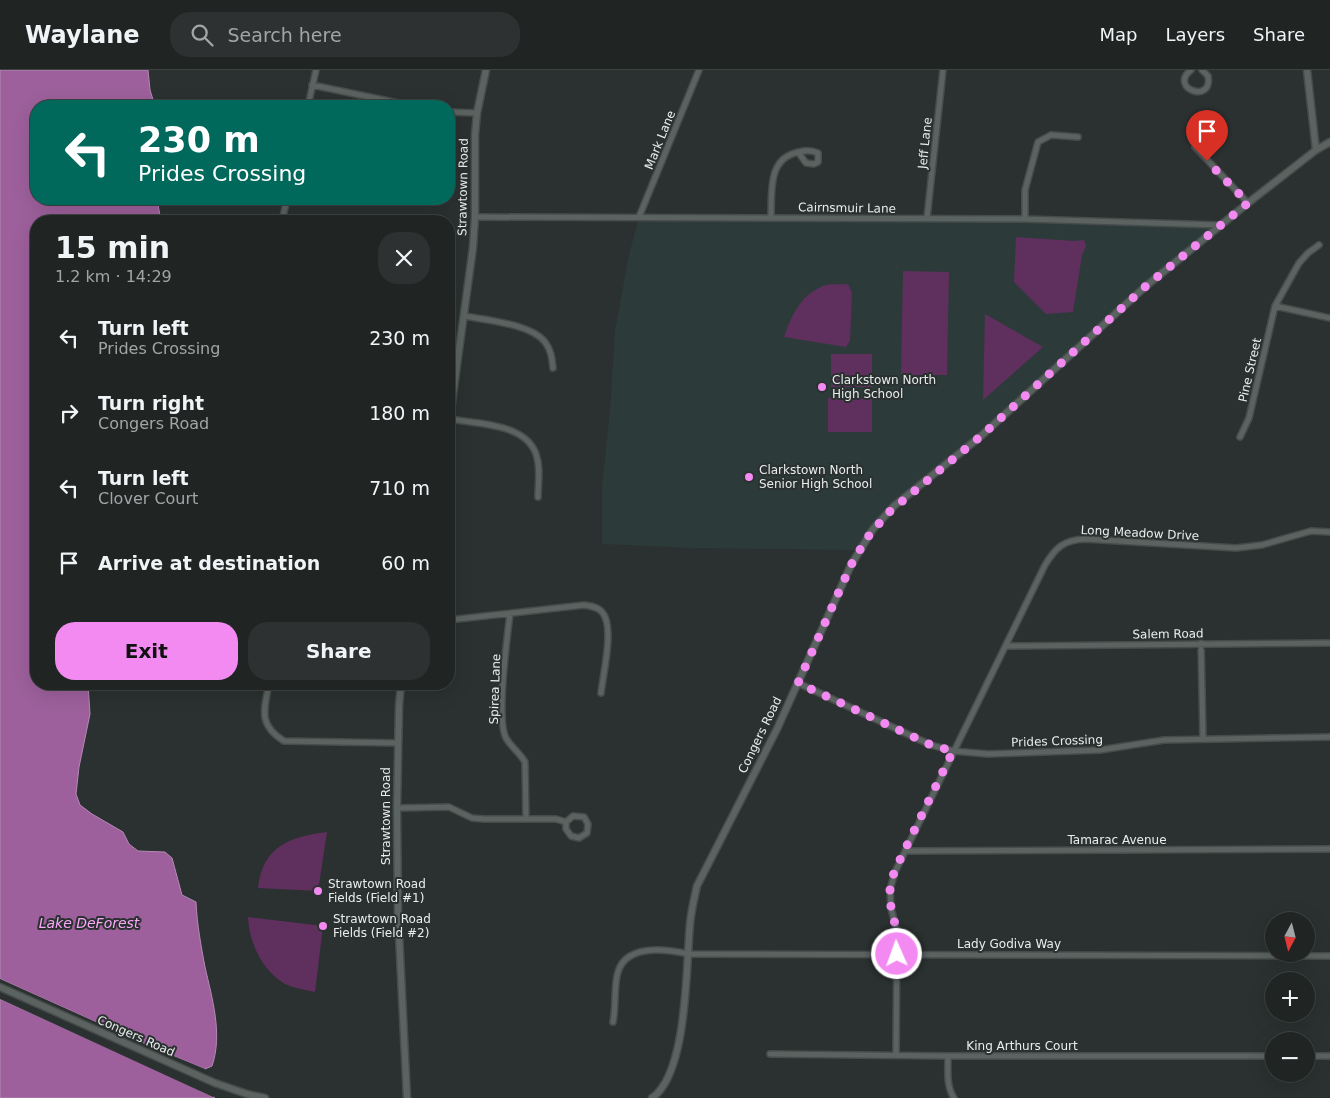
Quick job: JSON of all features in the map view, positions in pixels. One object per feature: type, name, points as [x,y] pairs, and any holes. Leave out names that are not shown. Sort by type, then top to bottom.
[{"type":"street","points":[[309,100],[316,70]]},
{"type":"street","name":"Strawtown Road","points":[[455,379],[473,247],[475,135],[477,113],[486,70]]},
{"type":"street","name":"Mark Lane","points":[[639,217],[699,70]]},
{"type":"street","name":"Jeff Lane","points":[[927,218],[943,70]]},
{"type":"street","points":[[1191,70],[1186,75],[1185,83],[1189,89],[1196,92],[1204,90],[1208,84],[1208,76],[1202,70]]},
{"type":"street","points":[[1307,70],[1316,150]]},
{"type":"street","points":[[312,85],[385,100]]},
{"type":"street","points":[[455,112],[477,113]]},
{"type":"street","points":[[1025,219],[1025,190],[1038,142],[1051,135],[1078,137]]},
{"type":"street","name":"Congers Road","points":[[652,1098],[663,1087],[674,1058],[684,1002],[692,904],[697,886],[777,729],[851,565],[867,538],[888,513],[981,436],[1140,291],[1219,225],[1316,150],[1330,142]]},
{"type":"street","points":[[1196,147],[1248,203]]},
{"type":"street","points":[[770,217],[773,176],[776,167],[783,159],[798,152]]},
{"type":"street","name":"Cairnsmuir Lane","points":[[475,217],[1025,219],[1219,225]]},
{"type":"street","name":"Pine Street","points":[[1240,437],[1249,418],[1275,306],[1299,262],[1319,245]]},
{"type":"street","points":[[1275,306],[1330,318]]},
{"type":"street","points":[[464,316],[521,328],[534,334],[544,340],[550,349],[553,368]]},
{"type":"street","points":[[455,422],[510,430],[520,435],[529,443],[536,454],[539,469],[538,497]]},
{"type":"street","name":"Long Meadow Drive","points":[[896,1055],[897,932],[891,908],[890,890],[894,872],[1045,564],[1052,554],[1060,545],[1072,540],[1085,538],[1242,548],[1262,545],[1311,531],[1330,532]]},
{"type":"street","points":[[455,619],[584,605],[594,607],[602,612],[608,622],[601,693]]},
{"type":"street","name":"Spirea Lane","points":[[510,614],[504,671],[503,728],[506,738],[525,762],[526,819]]},
{"type":"street","points":[[1201,643],[1203,739]]},
{"type":"street","name":"Salem Road","points":[[1006,646],[1330,643]]},
{"type":"street","name":"Prides Crossing","points":[[798,683],[931,745],[953,751],[988,754],[1100,750],[1157,740],[1330,737]]},
{"type":"street","points":[[268,690],[265,715],[267,726],[273,734],[284,741],[397,743]]},
{"type":"street","name":"Strawtown Road","points":[[400,690],[397,743],[397,808],[400,941],[407,1098]]},
{"type":"street","points":[[397,808],[449,807],[472,818],[556,819],[566,822]]},
{"type":"street","points":[[573,816],[584,817],[588,824],[587,833],[579,838],[571,836],[566,829],[566,822],[573,816]]},
{"type":"street","name":"Tamarac Avenue","points":[[905,851],[1330,849]]},
{"type":"street","name":"Lady Godiva Way","points":[[613,1022],[619,967],[635,954],[650,949],[664,949],[689,954],[1330,956]]},
{"type":"street","name":"Congers Road","points":[[0,987],[215,1083],[247,1094],[266,1098]]},
{"type":"street","name":"King Arthurs Court","points":[[770,1054],[1265,1056]]},
{"type":"street","points":[[948,1056],[948,1078],[954,1098]]},
{"type":"street","points":[[1315,1056],[1330,1056]]},
{"type":"shaded area","name":"Clarkstown North High School","points":[[639,217],[836,217],[1219,225],[981,436],[894,506],[859,550],[694,548],[602,544],[602,488],[610,410],[615,331],[629,255]]},
{"type":"shaded area","points":[[1016,237],[1084,240],[1086,246],[1082,255],[1073,312],[1046,314],[1014,282]]},
{"type":"shaded area","points":[[903,271],[949,272],[947,375],[901,375]]},
{"type":"shaded area","points":[[848,284],[852,293],[850,341],[846,347],[784,337],[793,315],[807,296],[824,286]]},
{"type":"shaded area","points":[[985,314],[1043,347],[983,400]]},
{"type":"shaded area","points":[[831,354],[872,354],[872,387],[831,387]]},
{"type":"shaded area","points":[[828,398],[872,399],[872,432],[828,432]]},
{"type":"shaded area","points":[[327,832],[318,891],[258,888],[266,862],[280,846],[301,837]]},
{"type":"shaded area","points":[[248,917],[323,926],[315,992],[285,984],[270,972],[263,964],[254,946]]},
{"type":"water","name":"Lake DeForest","points":[[0,70],[148,70],[153,100],[30,100],[30,205],[158,205],[160,215],[30,215],[30,690],[88,690],[90,714],[79,767],[76,794],[80,805],[123,832],[129,844],[138,851],[165,852],[172,858],[182,895],[196,902],[205,967],[215,1016],[217,1041],[212,1066],[205,1069],[0,979]]},
{"type":"water","points":[[0,999],[168,1075],[215,1098],[0,1098]]},
{"type":"pier","points":[[0,979],[205,1069],[205,1072],[146,1048],[0,982]]},
{"type":"pier","points":[[0,996],[169,1072],[212,1093],[213,1097],[0,999]]},
{"type":"place","name":"Clarkstown North High School","points":[[822,387]]},
{"type":"place","name":"Clarkstown North Senior High School","points":[[749,477]]},
{"type":"place","name":"Strawtown Road Fields (Field #1)","points":[[318,891]]},
{"type":"place","name":"Strawtown Road Fields (Field #2)","points":[[323,926]]},
{"type":"route","points":[[897,954],[897,932],[891,908],[890,890],[894,872],[953,751],[931,745],[798,683],[851,565],[867,538],[888,513],[981,436],[1146,286],[1248,203],[1207,161]]}]
